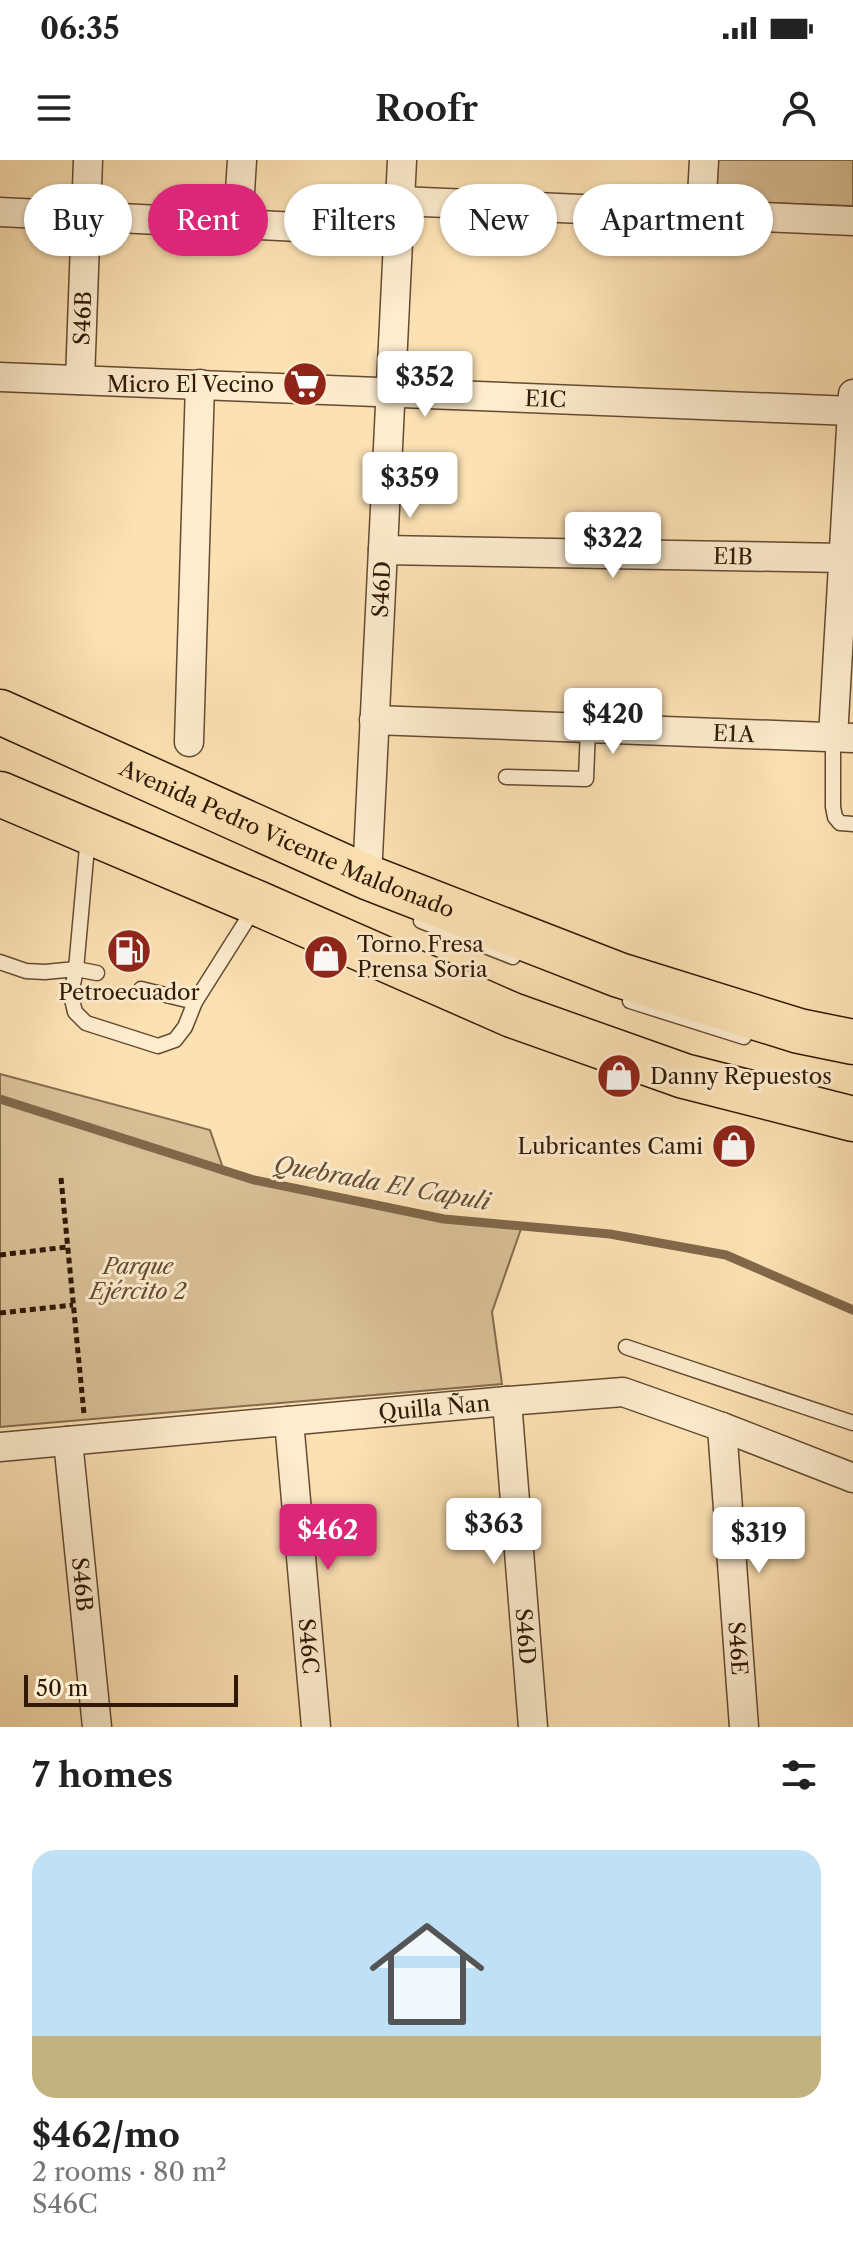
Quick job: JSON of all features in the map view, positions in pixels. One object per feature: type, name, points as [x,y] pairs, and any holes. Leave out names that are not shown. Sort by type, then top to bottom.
[{"type":"main road","name":"Avenida Pedro Vicente Maldonado","points":[[0,712],[367,877],[619,975],[799,1031],[853,1042]]},
{"type":"main road","points":[[0,794],[512,1015],[684,1076],[853,1119]]},
{"type":"street","name":"S46B","points":[[87,184],[88,160]]},
{"type":"street","points":[[240,184],[242,160]]},
{"type":"street","name":"S46D","points":[[401,184],[402,160]]},
{"type":"street","points":[[703,184],[704,160]]},
{"type":"street","points":[[424,202],[573,209]]},
{"type":"street","points":[[0,212],[24,213]]},
{"type":"street","points":[[773,218],[853,221]]},
{"type":"street","name":"S46B","points":[[80,380],[84,256]]},
{"type":"street","name":"S46D","points":[[367,877],[397,256]]},
{"type":"street","name":"E1C","points":[[0,377],[852,410]]},
{"type":"street","points":[[189,742],[200,384]]},
{"type":"street","points":[[843,737],[843,558],[853,393]]},
{"type":"street","name":"E1B","points":[[383,550],[843,558]]},
{"type":"street","name":"E1A","points":[[374,720],[843,737]]},
{"type":"street","name":"Quilla Ñan","points":[[0,1447],[623,1392],[853,1478]]},
{"type":"street","name":"S46D","points":[[507,1401],[533,1727]]},
{"type":"street","name":"S46C","points":[[289,1421],[316,1727]]},
{"type":"street","name":"S46E","points":[[722,1427],[744,1727]]},
{"type":"street","name":"S46B","points":[[78,1440],[97,1727]]},
{"type":"lane","points":[[506,777],[586,779],[588,729]]},
{"type":"lane","points":[[843,737],[833,807],[840,823],[853,824]]},
{"type":"lane","points":[[88,831],[71,995],[75,1012],[86,1023],[158,1046],[175,1040],[257,903]]},
{"type":"lane","points":[[413,917],[526,962]]},
{"type":"lane","points":[[0,962],[26,971],[76,969],[97,973]]},
{"type":"lane","points":[[141,989],[195,1002]]},
{"type":"lane","points":[[615,995],[756,1040]]},
{"type":"lane","points":[[626,1347],[853,1423]]},
{"type":"path","points":[[61,1178],[73,1305],[78,1440]]},
{"type":"path","points":[[0,1255],[67,1247]]},
{"type":"path","points":[[0,1313],[73,1305]]},
{"type":"green space","points":[[717,160],[853,160],[853,206],[773,203],[773,184],[716,184]]},
{"type":"green space","name":"Parque Ejército 2","points":[[0,1074],[210,1130],[224,1171],[444,1219],[522,1226],[492,1312],[502,1384],[0,1427]]},
{"type":"waterway","name":"Quebrada El Capuli","points":[[0,1099],[254,1180],[444,1219],[610,1234],[726,1255],[853,1310]]},
{"type":"place","name":"Micro El Vecino","points":[[305,384]]},
{"type":"place","name":"Petroecuador","points":[[129,951]]},
{"type":"place","name":"Torno Fresa Prensa Soria","points":[[326,957]]},
{"type":"place","name":"Danny Repuestos","points":[[619,1076]]},
{"type":"place","name":"Lubricantes Cami","points":[[734,1146]]}]
